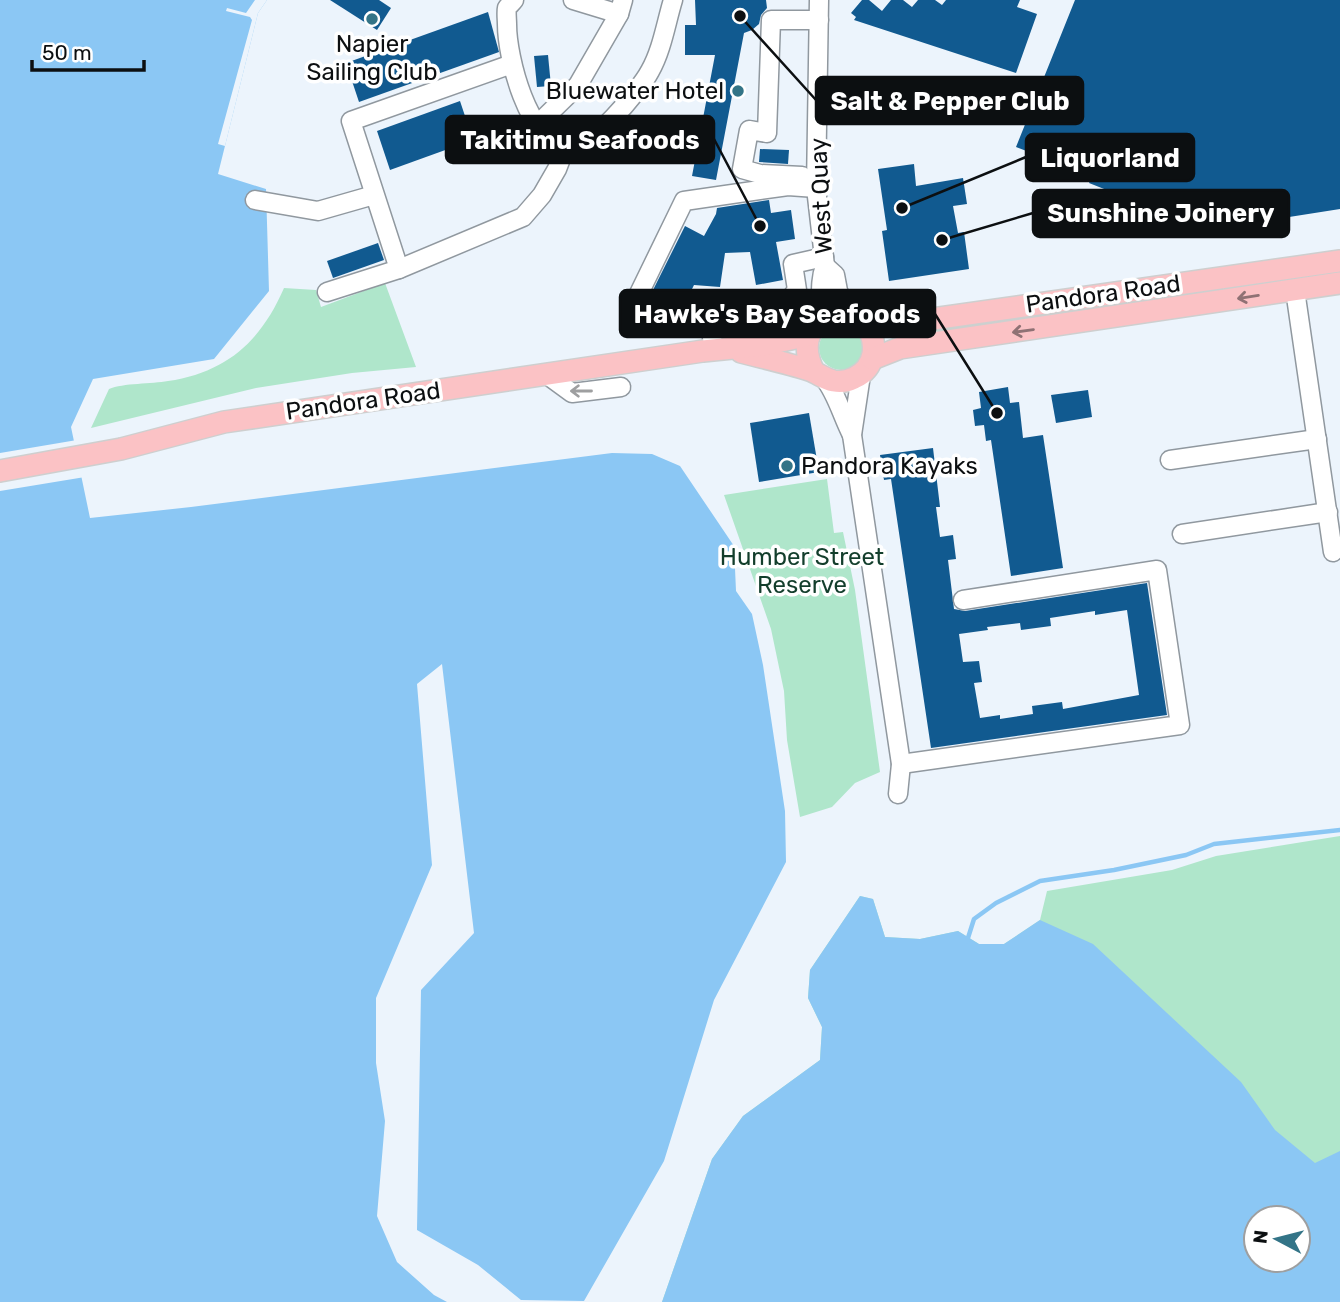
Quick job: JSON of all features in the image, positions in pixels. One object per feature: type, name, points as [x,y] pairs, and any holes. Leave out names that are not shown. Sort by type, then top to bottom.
[{"type":"main road","name":"Pandora Road","points":[[858,321],[914,322],[1340,261]]},
{"type":"main road","name":"Pandora Road","points":[[866,367],[900,348],[1340,283]]},
{"type":"main road","points":[[731,349],[836,382],[849,381],[866,367],[874,346],[871,335],[858,321],[829,317],[814,328],[807,350],[819,375]]},
{"type":"main road","name":"Pandora Road","points":[[0,471],[86,457],[224,422],[780,342],[814,328]]},
{"type":"street","points":[[514,0],[508,8],[507,40],[521,93],[548,138],[572,149],[581,146],[600,132],[650,72],[673,0]]},
{"type":"street","name":"West Quay","points":[[814,328],[822,296],[820,278],[824,262],[816,182],[819,0]]},
{"type":"street","points":[[538,124],[578,85],[621,7],[580,1]]},
{"type":"street","points":[[816,182],[742,169],[749,130],[767,133],[771,20],[819,20]]},
{"type":"street","points":[[399,269],[351,121],[512,64]]},
{"type":"street","points":[[327,292],[399,269],[523,217],[542,195],[565,148]]},
{"type":"street","points":[[731,349],[709,318],[664,326],[631,310],[684,201],[816,182]]},
{"type":"street","points":[[255,200],[318,211],[374,195]]},
{"type":"street","points":[[731,349],[745,312],[784,306],[797,290],[793,264],[824,262]]},
{"type":"street","name":"West Quay","points":[[824,262],[835,275],[838,291],[858,321]]},
{"type":"street","points":[[1295,290],[1333,552]]},
{"type":"street","points":[[852,435],[866,367]]},
{"type":"street","points":[[545,374],[572,393],[621,387]]},
{"type":"street","points":[[819,375],[832,388],[852,435],[901,765],[898,794]]},
{"type":"street","points":[[1170,460],[1317,439]]},
{"type":"street","points":[[1182,534],[1328,512]]},
{"type":"street","points":[[901,765],[1180,725],[1157,570],[963,600]]},
{"type":"green space","points":[[1340,266],[1340,278],[913,340],[910,329]]},
{"type":"green space","points":[[385,283],[416,367],[352,373],[256,388],[91,428],[109,389],[189,377],[225,362],[253,338],[275,307],[284,288],[316,290],[321,307]]},
{"type":"green space","points":[[841,326],[856,333],[863,348],[856,363],[841,370],[826,363],[819,348],[826,333]]},
{"type":"green space","name":"Humber Street Reserve","points":[[827,479],[834,533],[843,532],[855,590],[880,772],[855,783],[832,807],[800,817],[787,740],[784,691],[771,629],[724,495]]},
{"type":"green space","points":[[1340,836],[1340,1302],[662,1302],[712,1159],[743,1116],[820,1060],[822,1027],[808,998],[810,970],[860,896],[873,899],[885,937],[920,939],[958,931],[979,944],[1004,944],[1040,920],[1047,891],[1172,870],[1216,856]]},
{"type":"water","points":[[0,0],[267,0],[258,13],[218,174],[266,189],[269,291],[214,359],[93,379],[71,427],[90,518],[612,453],[652,454],[680,466],[734,546],[736,591],[752,614],[763,665],[785,811],[786,862],[714,1000],[664,1161],[584,1301],[521,1300],[478,1265],[417,1230],[421,990],[474,933],[442,664],[417,684],[432,865],[376,998],[376,1063],[385,1121],[377,1216],[397,1262],[434,1295],[447,1302],[0,1302]]},
{"type":"water","points":[[860,896],[873,899],[885,937],[920,939],[958,931],[979,944],[1004,944],[1040,920],[1093,944],[1241,1082],[1275,1130],[1315,1163],[1340,1151],[1340,1302],[662,1302],[712,1159],[743,1116],[820,1060],[822,1027],[808,998],[810,970]]},
{"type":"pier","points":[[255,0],[267,0],[258,13],[225,146],[218,144],[252,20],[250,17],[226,11],[227,8],[246,13]]},
{"type":"pier","points":[[77,440],[85,477],[0,491],[0,453]]},
{"type":"building","name":"Napier Sailing Club","points":[[330,0],[379,0],[391,8],[377,30]]},
{"type":"building","points":[[695,0],[766,0],[767,8],[761,15],[759,24],[744,33],[716,180],[692,176],[715,55],[685,55],[685,25],[696,25]]},
{"type":"building","points":[[862,0],[869,0],[882,11],[891,0],[903,0],[912,7],[918,0],[935,0],[942,5],[946,0],[1020,0],[1017,7],[1037,14],[1016,73],[854,20],[856,17],[851,13]]},
{"type":"building","points":[[1075,0],[1340,0],[1340,209],[1220,228],[1207,222],[1205,229],[1089,183],[1092,176],[1016,147]]},
{"type":"building","points":[[488,12],[499,52],[359,102],[346,63]]},
{"type":"building","points":[[548,55],[551,86],[537,87],[534,56]]},
{"type":"building","points":[[460,101],[473,140],[390,170],[377,131]]},
{"type":"building","points":[[760,149],[789,150],[788,164],[759,162]]},
{"type":"building","points":[[914,164],[916,186],[963,178],[967,204],[953,206],[958,233],[964,232],[969,269],[889,281],[882,231],[887,230],[878,169]]},
{"type":"building","points":[[769,200],[771,213],[791,210],[795,239],[776,242],[783,280],[756,285],[750,252],[725,253],[720,287],[694,285],[689,295],[680,290],[671,308],[649,298],[685,226],[704,236],[717,208]]},
{"type":"building","points":[[378,243],[384,260],[333,278],[327,261]]},
{"type":"building","points":[[1008,387],[1010,403],[1019,402],[1023,438],[1043,435],[1063,568],[1011,576],[991,440],[986,441],[984,425],[975,426],[973,410],[981,408],[979,392]]},
{"type":"building","points":[[1088,390],[1092,417],[1056,423],[1051,395]]},
{"type":"building","points":[[809,413],[819,472],[759,482],[750,423]]},
{"type":"building","points":[[933,448],[940,507],[936,507],[940,537],[953,535],[956,559],[948,560],[954,609],[965,611],[1147,583],[1167,715],[931,748],[891,479],[884,480],[880,455]],"holes":[[[1127,610],[1139,695],[1063,709],[1062,702],[1032,706],[1033,714],[1000,719],[1000,715],[980,718],[974,683],[982,682],[979,661],[963,662],[959,634],[1020,623],[1021,630],[1051,626],[1050,618],[1095,611],[1095,615]]]},
{"type":"waterway","points":[[967,941],[974,919],[996,903],[1040,881],[1114,870],[1186,855],[1214,844],[1340,830]]},
{"type":"place","name":"Salt & Pepper Club","points":[[740,16]]},
{"type":"place","name":"Napier Sailing Club","points":[[372,19]]},
{"type":"place","name":"Bluewater Hotel","points":[[738,91]]},
{"type":"place","name":"Liquorland","points":[[902,208]]},
{"type":"place","name":"Takitimu Seafoods","points":[[760,226]]},
{"type":"place","name":"Sunshine Joinery","points":[[942,240]]},
{"type":"place","name":"Hawke's Bay Seafoods","points":[[997,413]]},
{"type":"place","name":"Pandora Kayaks","points":[[787,466]]}]
